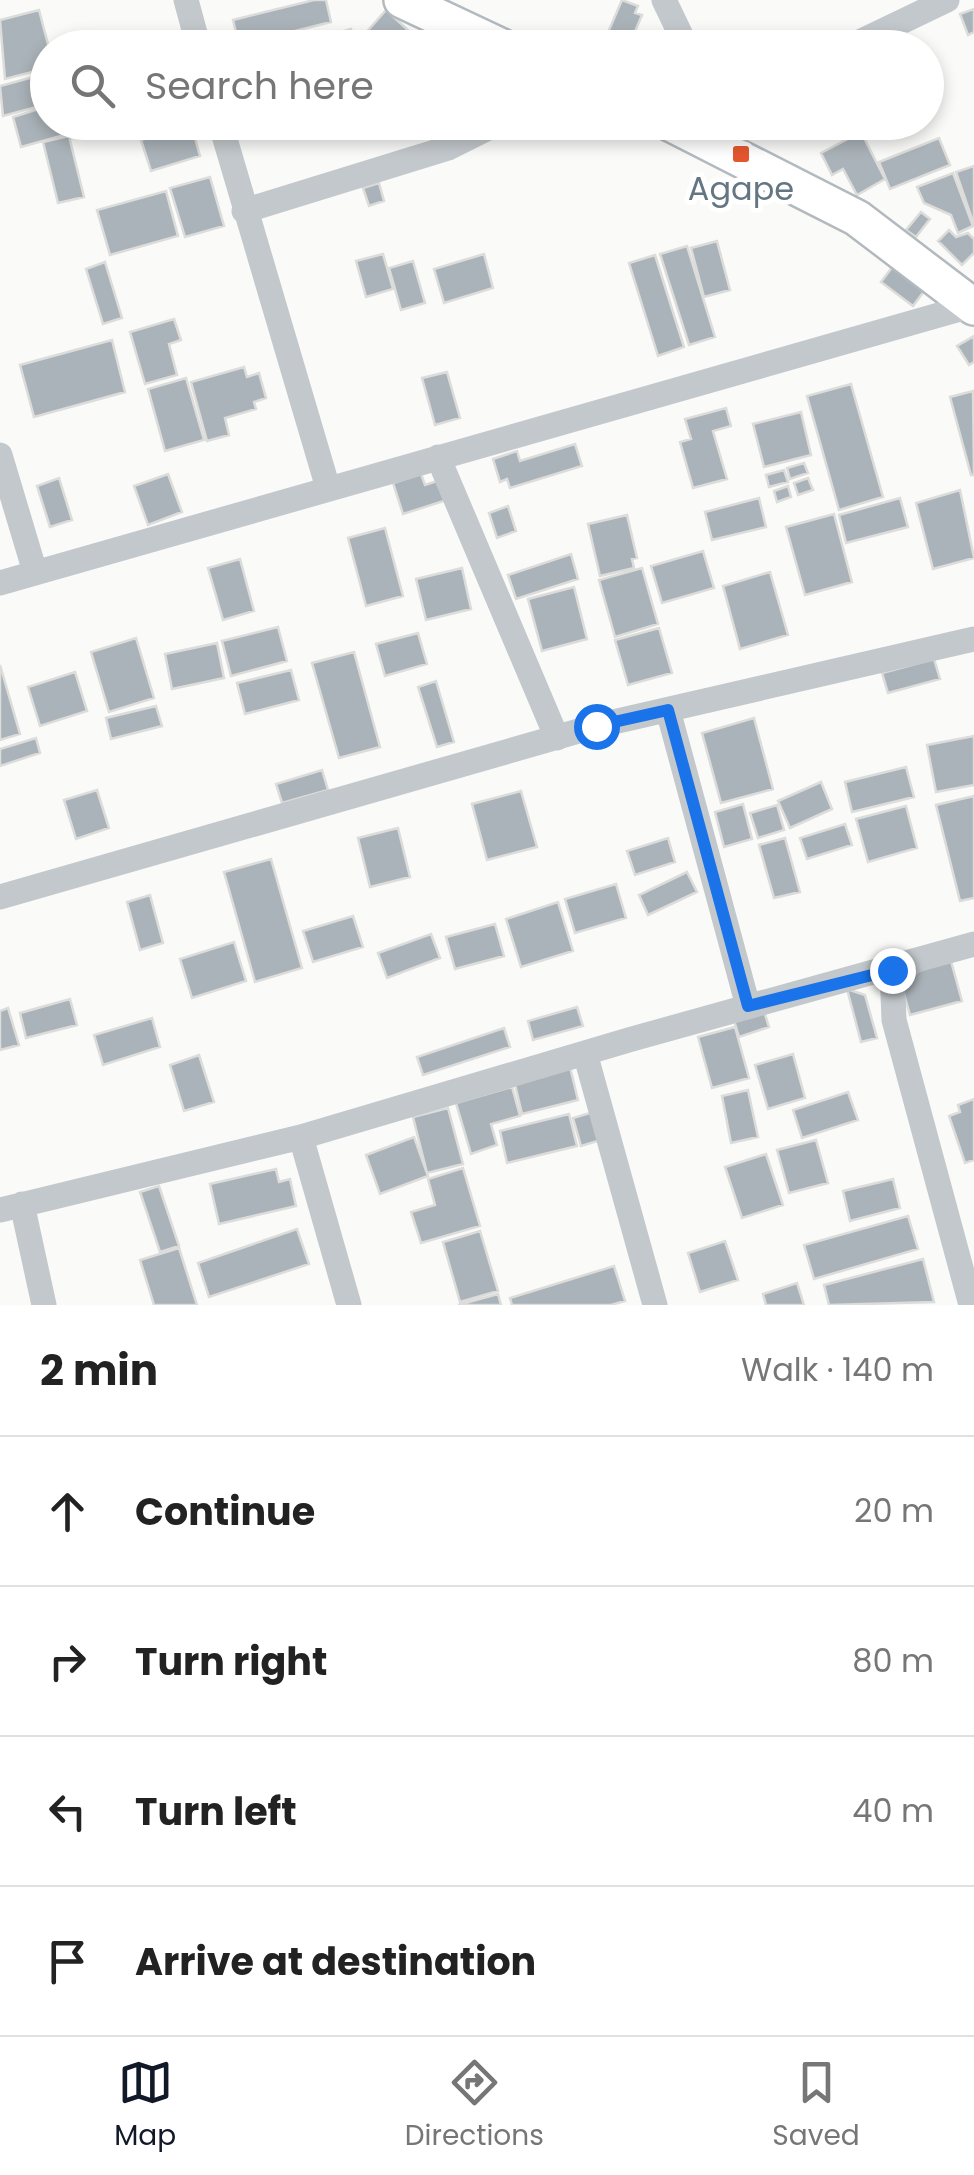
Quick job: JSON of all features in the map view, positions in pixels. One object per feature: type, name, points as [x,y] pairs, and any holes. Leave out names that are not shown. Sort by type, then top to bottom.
[{"type":"street","points":[[186,0],[194,30]]},
{"type":"street","points":[[402,0],[466,30]]},
{"type":"street","points":[[664,0],[678,30]]},
{"type":"street","points":[[884,30],[947,0]]},
{"type":"street","points":[[225,140],[328,488]]},
{"type":"street","points":[[244,211],[464,140]]},
{"type":"street","points":[[707,140],[857,218],[973,306]]},
{"type":"street","points":[[732,140],[740,155]]},
{"type":"street","points":[[0,583],[973,306]]},
{"type":"street","points":[[0,455],[35,572]]},
{"type":"street","points":[[438,457],[556,738]]},
{"type":"street","points":[[0,897],[556,738],[974,639]]},
{"type":"street","points":[[668,710],[748,1006]]},
{"type":"street","points":[[44,1305],[11,1207],[301,1138],[584,1053],[974,944]]},
{"type":"street","points":[[892,970],[894,1020],[971,1305]]},
{"type":"street","points":[[853,980],[894,1020]]},
{"type":"street","points":[[584,1053],[655,1305]]},
{"type":"street","points":[[301,1138],[349,1305]]},
{"type":"building","points":[[326,0],[331,22],[299,30],[235,30],[233,20]]},
{"type":"building","points":[[622,0],[638,6],[635,13],[642,15],[636,30],[609,30]]},
{"type":"building","points":[[974,9],[974,32],[968,35],[960,14]]},
{"type":"building","points":[[39,10],[44,30],[30,30],[30,73],[5,79],[0,20]]},
{"type":"building","points":[[386,10],[408,30],[368,30]]},
{"type":"building","points":[[30,78],[30,109],[3,116],[0,86]]},
{"type":"building","points":[[30,112],[30,140],[46,140],[21,147],[13,117]]},
{"type":"building","points":[[70,140],[84,197],[58,203],[43,142]]},
{"type":"building","points":[[141,140],[196,140],[200,156],[151,171]]},
{"type":"building","points":[[846,140],[865,140],[885,179],[857,195],[843,169],[832,175],[821,153]]},
{"type":"building","points":[[940,140],[950,165],[890,189],[879,162]]},
{"type":"building","points":[[974,166],[974,225],[956,172]]},
{"type":"building","points":[[953,173],[973,226],[958,233],[951,215],[924,203],[917,187]]},
{"type":"building","points":[[210,177],[224,226],[185,237],[170,188]]},
{"type":"building","points":[[379,183],[384,201],[369,206],[363,188]]},
{"type":"building","points":[[166,191],[178,236],[110,255],[97,210]]},
{"type":"building","points":[[921,212],[930,219],[916,237],[906,230]]},
{"type":"building","points":[[949,230],[956,237],[968,233],[974,239],[974,253],[962,265],[938,241]]},
{"type":"building","points":[[717,241],[730,290],[704,297],[691,248]]},
{"type":"building","points":[[687,246],[715,337],[689,345],[660,254]]},
{"type":"building","points":[[383,254],[393,289],[366,297],[356,261]]},
{"type":"building","points":[[484,254],[493,288],[444,303],[434,269]]},
{"type":"building","points":[[655,255],[684,347],[658,356],[629,263]]},
{"type":"building","points":[[413,261],[425,303],[401,310],[389,268]]},
{"type":"building","points":[[105,262],[122,318],[103,324],[86,269]]},
{"type":"building","points":[[893,266],[925,290],[913,306],[881,282]]},
{"type":"building","points":[[174,319],[181,340],[169,344],[177,375],[145,384],[130,332]]},
{"type":"building","points":[[974,336],[974,362],[969,365],[957,346]]},
{"type":"building","points":[[112,340],[125,392],[34,417],[20,365]]},
{"type":"building","points":[[244,367],[247,377],[259,373],[266,398],[254,402],[256,409],[225,418],[229,435],[207,441],[191,382]]},
{"type":"building","points":[[447,372],[460,418],[435,425],[422,378]]},
{"type":"building","points":[[186,378],[204,440],[165,451],[148,389]]},
{"type":"building","points":[[851,384],[883,497],[839,510],[807,396]]},
{"type":"building","points":[[973,391],[974,475],[971,475],[950,397]]},
{"type":"building","points":[[726,408],[731,426],[713,431],[727,479],[693,488],[680,442],[691,439],[685,419]]},
{"type":"building","points":[[801,412],[811,455],[764,467],[753,424]]},
{"type":"building","points":[[575,444],[582,466],[510,488],[507,479],[500,482],[493,459],[517,451],[520,461]]},
{"type":"building","points":[[804,463],[808,473],[790,479],[787,468]]},
{"type":"building","points":[[784,470],[788,482],[769,487],[766,475]]},
{"type":"building","points":[[168,474],[182,512],[148,525],[134,486]]},
{"type":"building","points":[[421,474],[425,485],[443,479],[450,499],[403,514],[393,483]]},
{"type":"building","points":[[59,478],[72,520],[50,527],[37,486]]},
{"type":"building","points":[[808,478],[813,490],[798,495],[794,483]]},
{"type":"building","points":[[788,486],[791,497],[777,502],[774,491]]},
{"type":"building","points":[[960,490],[974,558],[933,569],[916,503]]},
{"type":"building","points":[[759,498],[766,527],[712,540],[705,512]]},
{"type":"building","points":[[900,498],[908,527],[846,543],[839,515]]},
{"type":"building","points":[[508,506],[516,531],[497,538],[489,513]]},
{"type":"building","points":[[834,514],[852,582],[805,595],[786,527]]},
{"type":"building","points":[[627,515],[637,558],[632,559],[634,568],[600,576],[588,524]]},
{"type":"building","points":[[385,528],[403,596],[366,606],[348,538]]},
{"type":"building","points":[[703,551],[714,588],[662,603],[651,566]]},
{"type":"building","points":[[571,554],[578,579],[516,599],[508,575]]},
{"type":"building","points":[[240,559],[254,611],[223,620],[208,568]]},
{"type":"building","points":[[462,568],[471,609],[426,620],[416,579]]},
{"type":"building","points":[[642,568],[658,624],[615,637],[599,580]]},
{"type":"building","points":[[770,572],[788,635],[740,649],[723,586]]},
{"type":"building","points":[[574,587],[587,639],[542,651],[528,599]]},
{"type":"building","points":[[278,627],[287,661],[231,676],[222,641]]},
{"type":"building","points":[[659,628],[672,673],[628,685],[615,640]]},
{"type":"building","points":[[418,633],[427,664],[385,676],[376,644]]},
{"type":"building","points":[[136,638],[154,698],[109,712],[91,652]]},
{"type":"building","points":[[217,643],[224,678],[172,689],[165,654]]},
{"type":"building","points":[[354,652],[380,747],[339,758],[312,663]]},
{"type":"building","points":[[934,659],[940,679],[888,693],[882,673]]},
{"type":"building","points":[[0,665],[20,734],[0,740]]},
{"type":"building","points":[[291,670],[299,700],[245,714],[237,683]]},
{"type":"building","points":[[75,672],[87,711],[40,726],[28,687]]},
{"type":"building","points":[[436,681],[454,742],[437,747],[418,687]]},
{"type":"building","points":[[156,706],[162,726],[111,739],[106,718]]},
{"type":"building","points":[[754,718],[773,789],[721,803],[702,733]]},
{"type":"building","points":[[974,736],[974,785],[936,792],[927,745]]},
{"type":"building","points":[[36,738],[40,753],[0,766],[0,749]]},
{"type":"building","points":[[906,767],[914,797],[852,812],[845,782]]},
{"type":"building","points":[[322,770],[328,790],[282,803],[276,784]]},
{"type":"building","points":[[821,782],[832,809],[790,828],[778,801]]},
{"type":"building","points":[[97,790],[109,828],[76,839],[64,800]]},
{"type":"building","points":[[521,791],[537,847],[487,860],[472,804]]},
{"type":"building","points":[[974,796],[974,898],[960,901],[936,805]]},
{"type":"building","points":[[743,804],[752,839],[724,847],[715,812]]},
{"type":"building","points":[[777,805],[784,830],[758,838],[750,813]]},
{"type":"building","points":[[906,806],[917,848],[868,862],[856,819]]},
{"type":"building","points":[[845,824],[852,845],[807,859],[800,838]]},
{"type":"building","points":[[398,828],[410,877],[370,887],[358,838]]},
{"type":"building","points":[[668,838],[675,862],[635,875],[627,851]]},
{"type":"building","points":[[785,838],[800,892],[774,898],[759,845]]},
{"type":"building","points":[[271,859],[302,968],[255,982],[224,872]]},
{"type":"building","points":[[687,872],[697,892],[648,915],[639,895]]},
{"type":"building","points":[[616,884],[626,918],[575,933],[565,899]]},
{"type":"building","points":[[150,895],[163,943],[140,950],[127,902]]},
{"type":"building","points":[[558,902],[573,951],[521,967],[506,919]]},
{"type":"building","points":[[353,916],[363,947],[313,962],[303,931]]},
{"type":"building","points":[[495,924],[504,956],[455,969],[446,937]]},
{"type":"building","points":[[431,934],[440,958],[387,978],[378,953]]},
{"type":"building","points":[[234,942],[246,981],[192,998],[180,959]]},
{"type":"building","points":[[951,961],[962,1001],[910,1015],[902,987],[919,970]]},
{"type":"building","points":[[847,989],[865,995],[877,1038],[861,1042]]},
{"type":"building","points":[[70,999],[77,1025],[26,1038],[20,1013]]},
{"type":"building","points":[[577,1007],[583,1026],[533,1040],[528,1021]]},
{"type":"building","points":[[8,1008],[19,1045],[0,1050],[0,1011]]},
{"type":"building","points":[[763,1008],[769,1027],[739,1037],[733,1017]]},
{"type":"building","points":[[152,1018],[160,1047],[103,1065],[94,1035]]},
{"type":"building","points":[[735,1027],[749,1078],[712,1088],[698,1037]]},
{"type":"building","points":[[504,1028],[510,1047],[423,1075],[417,1057]]},
{"type":"building","points":[[793,1054],[805,1098],[768,1109],[755,1065]]},
{"type":"building","points":[[199,1055],[214,1102],[184,1111],[170,1065]]},
{"type":"building","points":[[570,1067],[578,1100],[522,1114],[514,1080]]},
{"type":"building","points":[[512,1087],[520,1116],[491,1124],[497,1145],[471,1154],[456,1103]]},
{"type":"building","points":[[748,1090],[758,1137],[731,1143],[722,1096]]},
{"type":"building","points":[[848,1092],[858,1120],[802,1138],[793,1110]]},
{"type":"building","points":[[974,1099],[974,1160],[965,1163],[949,1116],[960,1112],[958,1105]]},
{"type":"building","points":[[448,1108],[463,1164],[427,1173],[413,1117]]},
{"type":"building","points":[[593,1112],[601,1140],[581,1146],[573,1118]]},
{"type":"building","points":[[569,1114],[577,1146],[507,1163],[500,1131]]},
{"type":"building","points":[[414,1137],[428,1176],[380,1194],[366,1155]]},
{"type":"building","points":[[816,1140],[828,1183],[789,1193],[777,1150]]},
{"type":"building","points":[[766,1154],[783,1205],[742,1218],[725,1167]]},
{"type":"building","points":[[463,1168],[480,1226],[421,1243],[411,1212],[435,1205],[428,1179]]},
{"type":"building","points":[[276,1169],[279,1182],[290,1179],[296,1206],[219,1224],[210,1184]]},
{"type":"building","points":[[893,1179],[900,1208],[850,1221],[843,1191]]},
{"type":"building","points":[[159,1186],[179,1246],[160,1252],[140,1192]]},
{"type":"building","points":[[908,1216],[918,1249],[814,1279],[804,1245]]},
{"type":"building","points":[[297,1229],[309,1264],[209,1297],[198,1263]]},
{"type":"building","points":[[480,1231],[498,1291],[460,1302],[443,1242]]},
{"type":"building","points":[[725,1241],[738,1280],[700,1292],[688,1253]]},
{"type":"building","points":[[179,1248],[197,1305],[154,1305],[140,1260]]},
{"type":"building","points":[[923,1259],[934,1302],[829,1305],[824,1285]]},
{"type":"building","points":[[614,1266],[625,1301],[611,1305],[512,1305],[510,1298]]},
{"type":"building","points":[[797,1283],[804,1305],[766,1305],[763,1294]]},
{"type":"building","points":[[498,1294],[501,1305],[458,1305]]},
{"type":"place","name":"Agape","points":[[741,154]]},
{"type":"route","points":[[596,726],[668,710],[748,1006],[892,970]]}]
